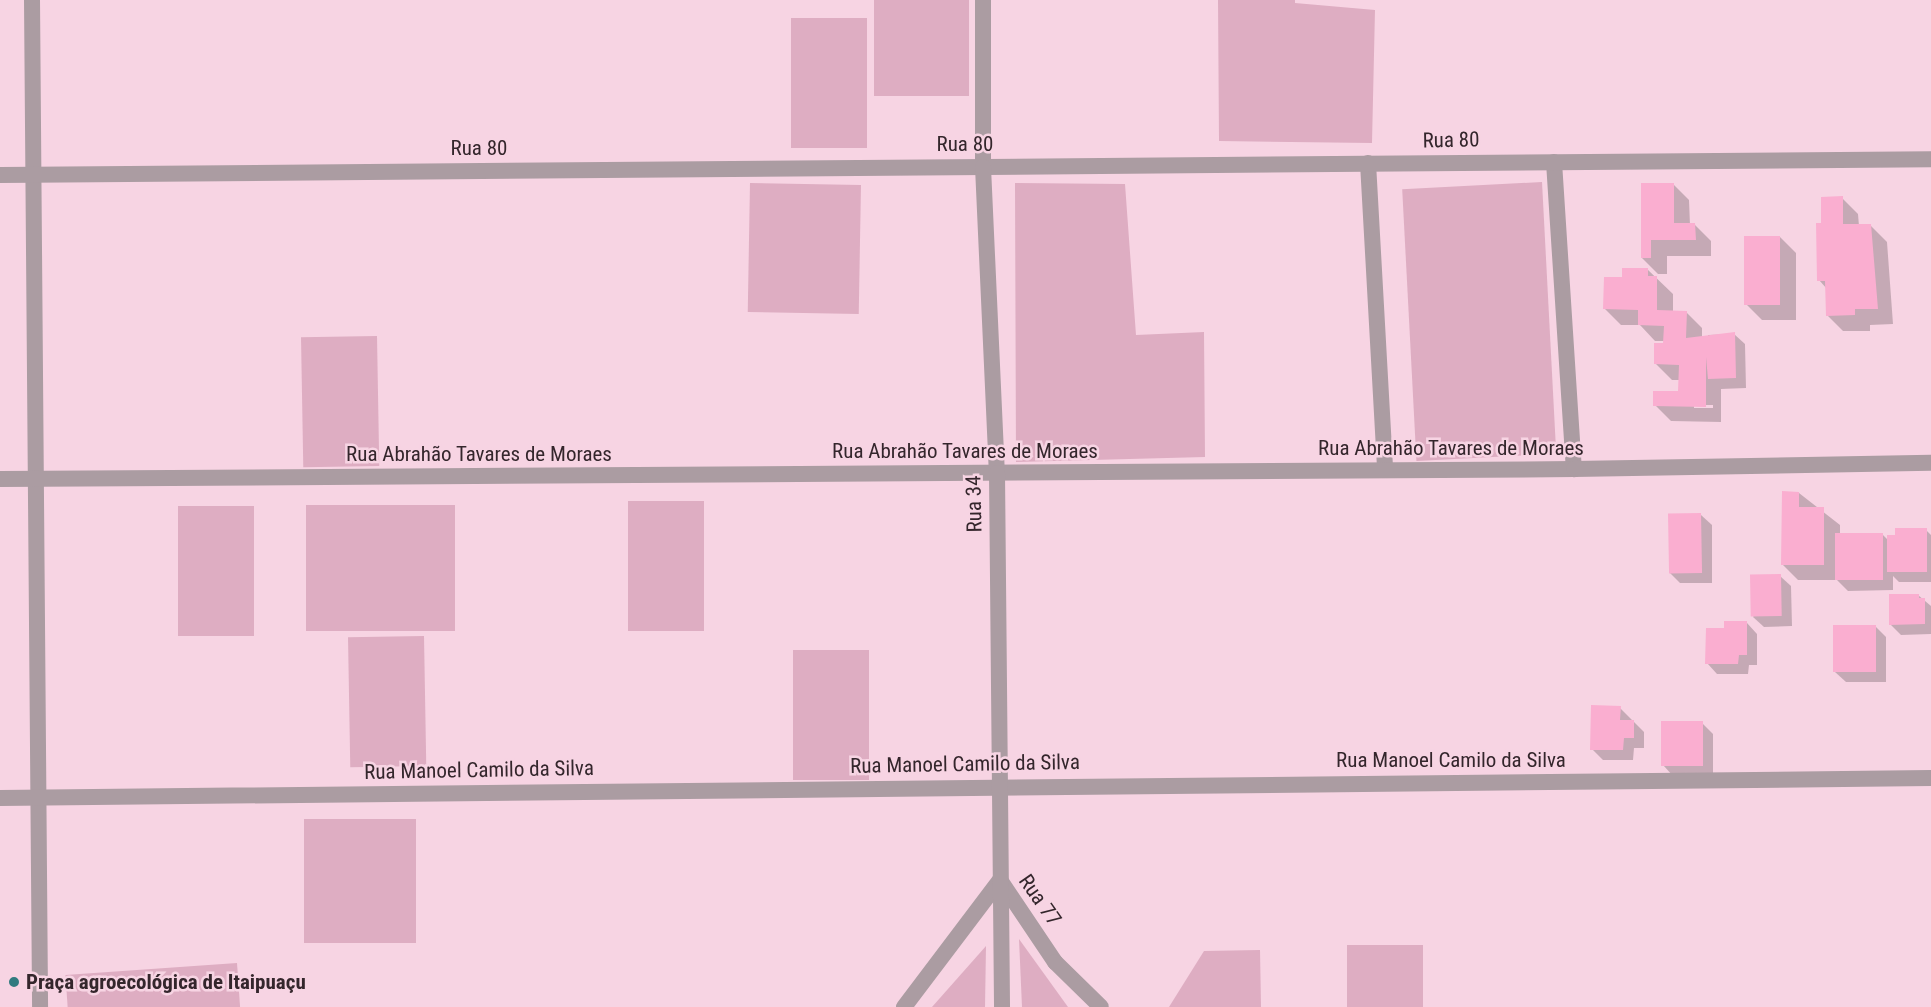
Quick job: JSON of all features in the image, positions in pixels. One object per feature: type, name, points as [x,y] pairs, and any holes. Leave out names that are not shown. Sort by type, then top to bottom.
[{"type":"street","points":[[32,0],[40,1007]]},
{"type":"street","name":"Rua 34","points":[[983,0],[983,166],[997,473],[1002,1007]]},
{"type":"street","name":"Rua 80","points":[[0,175],[1931,159]]},
{"type":"street","points":[[1554,162],[1574,470]]},
{"type":"street","points":[[1368,164],[1385,471]]},
{"type":"street","name":"Rua Abrahão Tavares de Moraes","points":[[0,479],[1574,470],[1931,463]]},
{"type":"street","name":"Rua Manoel Camilo da Silva","points":[[0,798],[1931,778]]},
{"type":"street","name":"Rua 77","points":[[904,1007],[1000,880],[1055,962],[1101,1007]]},
{"type":"shaded area","points":[[874,0],[969,0],[969,96],[874,96]]},
{"type":"shaded area","points":[[1218,0],[1295,0],[1295,3],[1375,10],[1372,143],[1219,141]]},
{"type":"shaded area","points":[[791,18],[867,18],[867,148],[791,148]]},
{"type":"shaded area","points":[[1542,182],[1556,454],[1416,461],[1402,189]]},
{"type":"shaded area","points":[[750,183],[861,185],[859,314],[748,312]]},
{"type":"shaded area","points":[[1015,183],[1125,184],[1136,335],[1204,332],[1205,457],[1016,462]]},
{"type":"shaded area","points":[[377,336],[379,466],[303,467],[301,337]]},
{"type":"shaded area","points":[[628,501],[704,501],[704,631],[628,631]]},
{"type":"shaded area","points":[[306,505],[455,505],[455,631],[306,631]]},
{"type":"shaded area","points":[[178,506],[254,506],[254,636],[178,636]]},
{"type":"shaded area","points":[[424,636],[426,766],[350,767],[348,637]]},
{"type":"shaded area","points":[[793,650],[869,650],[869,780],[793,780]]},
{"type":"shaded area","points":[[304,819],[416,819],[416,943],[304,943]]},
{"type":"shaded area","points":[[1019,939],[1068,1007],[1022,1007]]},
{"type":"shaded area","points":[[1347,945],[1423,945],[1423,1007],[1347,1007]]},
{"type":"shaded area","points":[[986,946],[985,1007],[932,1007]]},
{"type":"shaded area","points":[[1260,950],[1261,1007],[1169,1007],[1204,951]]},
{"type":"shaded area","points":[[237,963],[240,1007],[68,1007],[65,975]]},
{"type":"building","points":[[1641,183],[1674,183],[1674,223],[1695,223],[1696,240],[1651,240],[1651,258],[1641,258]]},
{"type":"building","points":[[1843,196],[1843,224],[1871,224],[1878,309],[1855,309],[1855,315],[1826,316],[1825,281],[1817,281],[1816,223],[1821,223],[1821,197]]},
{"type":"building","points":[[1744,236],[1780,236],[1780,305],[1744,305]]},
{"type":"building","points":[[1622,268],[1648,268],[1648,276],[1657,276],[1657,310],[1687,311],[1686,338],[1735,332],[1736,378],[1708,379],[1706,357],[1706,407],[1653,406],[1653,391],[1678,391],[1679,365],[1654,364],[1654,343],[1663,343],[1664,326],[1638,325],[1638,310],[1603,309],[1604,277],[1622,277]]},
{"type":"building","points":[[1782,491],[1799,492],[1799,507],[1824,507],[1824,565],[1781,565]]},
{"type":"building","points":[[1701,513],[1702,573],[1669,574],[1668,514]]},
{"type":"building","points":[[1895,528],[1927,528],[1927,572],[1887,572],[1887,535],[1895,535]]},
{"type":"building","points":[[1835,533],[1883,533],[1883,580],[1835,580]]},
{"type":"building","points":[[1781,574],[1782,616],[1751,617],[1750,575]]},
{"type":"building","points":[[1889,594],[1919,594],[1919,598],[1925,598],[1925,624],[1889,625]]},
{"type":"building","points":[[1724,621],[1747,621],[1747,655],[1739,655],[1738,664],[1705,664],[1706,628],[1724,628]]},
{"type":"building","points":[[1833,625],[1876,625],[1876,672],[1833,672]]},
{"type":"building","points":[[1591,705],[1621,706],[1620,720],[1634,720],[1634,738],[1624,738],[1623,750],[1590,750]]},
{"type":"building","points":[[1661,721],[1703,721],[1703,766],[1661,766]]},
{"type":"place","name":"Praça agroecológica de Itaipuaçu","points":[[14,982]]}]
